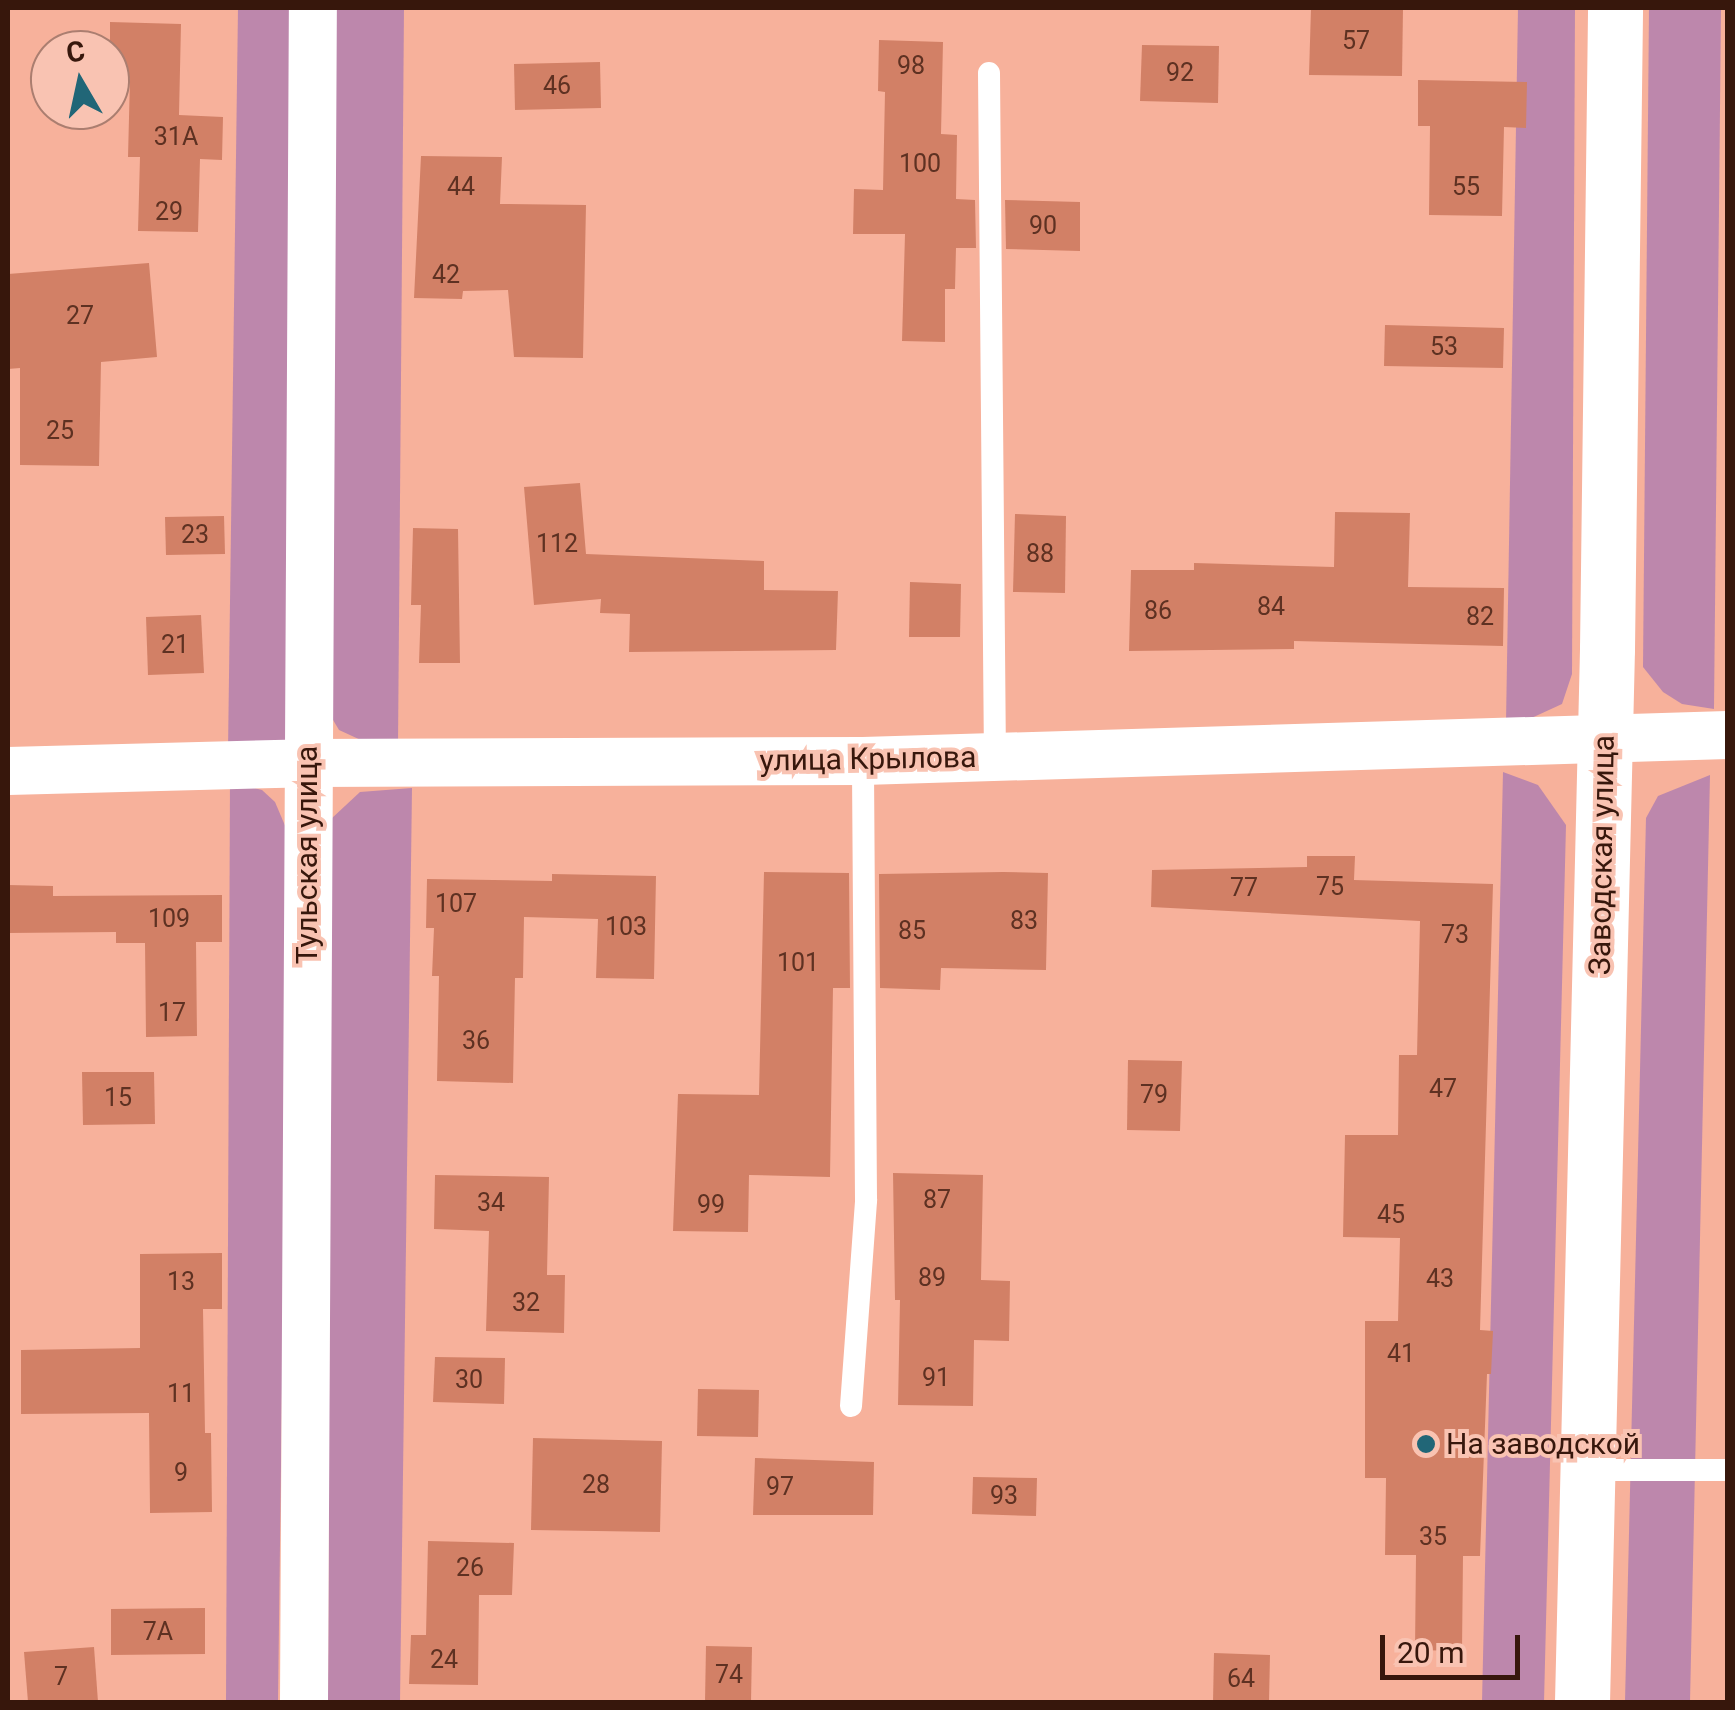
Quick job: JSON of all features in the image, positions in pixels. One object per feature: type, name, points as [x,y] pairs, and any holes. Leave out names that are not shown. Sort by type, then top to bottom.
[{"type":"main road","name":"Заводская улица","points":[[1582,1702],[1604,739],[1615,8]]},
{"type":"street","name":"Тульская улица","points":[[304,1702],[314,8]]},
{"type":"street","name":"улица Крылова","points":[[8,772],[307,763],[863,760],[1728,735]]},
{"type":"lane","points":[[989,73],[987,296],[994,756]]},
{"type":"lane","points":[[851,1406],[866,1200],[863,760]]},
{"type":"lane","points":[[1588,1470],[1728,1470]]},
{"type":"shaded area","points":[[238,8],[290,8],[291,734],[278,751],[228,751]]},
{"type":"shaded area","points":[[336,8],[404,8],[398,744],[363,741],[339,730],[326,708]]},
{"type":"shaded area","points":[[1518,8],[1575,8],[1572,674],[1562,704],[1525,721],[1506,722]]},
{"type":"shaded area","points":[[1649,8],[1721,8],[1714,709],[1682,704],[1663,692],[1643,667]]},
{"type":"shaded area","points":[[1503,772],[1538,785],[1566,825],[1544,1702],[1482,1702]]},
{"type":"shaded area","points":[[1710,775],[1690,1702],[1625,1702],[1646,818],[1658,796]]},
{"type":"shaded area","points":[[230,782],[262,790],[275,802],[289,835],[278,1702],[226,1702]]},
{"type":"shaded area","points":[[412,788],[400,1702],[328,1702],[331,819],[360,792]]},
{"type":"building","points":[[1311,8],[1403,8],[1402,76],[1309,75]]},
{"type":"building","points":[[110,22],[181,24],[179,115],[223,117],[222,160],[200,159],[198,232],[138,231],[140,157],[128,157],[130,30],[110,30]]},
{"type":"building","points":[[879,40],[943,42],[941,134],[957,135],[956,199],[975,200],[976,248],[956,248],[955,289],[945,289],[945,342],[902,341],[905,234],[853,234],[854,189],[883,190],[885,92],[878,91]]},
{"type":"building","points":[[1142,45],[1219,46],[1218,103],[1140,101]]},
{"type":"building","points":[[600,62],[601,108],[515,110],[514,64]]},
{"type":"building","points":[[1418,80],[1527,82],[1526,128],[1504,127],[1502,216],[1429,215],[1430,126],[1418,126]]},
{"type":"building","points":[[421,156],[502,157],[500,204],[586,205],[583,358],[514,357],[508,290],[463,291],[462,299],[414,298]]},
{"type":"building","points":[[1005,200],[1080,202],[1080,251],[1006,249]]},
{"type":"building","points":[[149,263],[157,357],[101,362],[99,466],[20,465],[20,368],[8,369],[8,274]]},
{"type":"building","points":[[1385,325],[1504,328],[1503,368],[1384,366]]},
{"type":"building","points":[[580,483],[586,554],[764,561],[764,590],[838,591],[836,650],[629,652],[630,614],[600,613],[601,599],[534,605],[524,487]]},
{"type":"building","points":[[1335,512],[1410,513],[1408,587],[1504,588],[1503,646],[1294,641],[1294,649],[1129,651],[1131,570],[1194,570],[1194,563],[1334,567]]},
{"type":"building","points":[[1015,514],[1066,516],[1065,593],[1013,592]]},
{"type":"building","points":[[224,516],[225,554],[166,555],[165,517]]},
{"type":"building","points":[[413,528],[458,529],[460,663],[419,663],[421,605],[411,605]]},
{"type":"building","points":[[910,582],[961,584],[960,637],[909,637]]},
{"type":"building","points":[[201,615],[204,673],[148,675],[146,617]]},
{"type":"building","points":[[1307,856],[1355,856],[1354,880],[1493,884],[1480,1330],[1493,1331],[1491,1374],[1487,1374],[1480,1556],[1463,1556],[1462,1651],[1415,1650],[1416,1555],[1385,1555],[1386,1478],[1365,1478],[1365,1321],[1398,1321],[1400,1238],[1343,1237],[1345,1135],[1398,1135],[1399,1055],[1417,1055],[1420,921],[1151,907],[1152,870],[1307,867]]},
{"type":"building","points":[[764,872],[849,873],[850,988],[833,988],[830,1177],[749,1175],[748,1232],[673,1231],[678,1094],[759,1095]]},
{"type":"building","points":[[1048,873],[1046,970],[941,968],[940,990],[880,988],[879,874]]},
{"type":"building","points":[[552,874],[656,876],[654,979],[596,978],[598,919],[524,917],[523,978],[515,978],[513,1083],[437,1081],[439,976],[432,976],[434,928],[426,928],[427,879],[552,881]]},
{"type":"building","points":[[8,885],[53,886],[53,896],[222,895],[222,942],[196,942],[197,1036],[146,1037],[145,943],[116,943],[116,932],[8,933]]},
{"type":"building","points":[[1128,1060],[1182,1061],[1180,1131],[1127,1130]]},
{"type":"building","points":[[82,1072],[154,1072],[155,1124],[83,1125]]},
{"type":"building","points":[[893,1173],[983,1175],[981,1280],[1010,1281],[1009,1341],[974,1340],[973,1406],[898,1405],[900,1300],[895,1300]]},
{"type":"building","points":[[435,1175],[549,1177],[547,1275],[565,1275],[564,1333],[486,1331],[489,1231],[434,1229]]},
{"type":"building","points":[[222,1253],[222,1309],[203,1309],[205,1433],[211,1433],[212,1512],[150,1513],[149,1413],[21,1414],[21,1350],[140,1348],[140,1254]]},
{"type":"building","points":[[435,1357],[505,1358],[504,1404],[433,1402]]},
{"type":"building","points":[[698,1389],[759,1390],[758,1437],[697,1436]]},
{"type":"building","points":[[533,1438],[662,1441],[660,1532],[531,1530]]},
{"type":"building","points":[[755,1458],[874,1462],[873,1515],[753,1515]]},
{"type":"building","points":[[973,1477],[1037,1478],[1036,1516],[972,1514]]},
{"type":"building","points":[[428,1541],[514,1543],[512,1595],[479,1595],[478,1685],[409,1684],[411,1635],[426,1635]]},
{"type":"building","points":[[205,1608],[205,1654],[111,1655],[111,1609]]},
{"type":"building","points":[[706,1646],[752,1647],[751,1702],[705,1702]]},
{"type":"building","points":[[94,1647],[98,1702],[28,1702],[24,1652]]},
{"type":"building","points":[[1214,1653],[1270,1655],[1269,1702],[1213,1702]]},
{"type":"place","name":"На заводской","points":[[1426,1444]]}]
